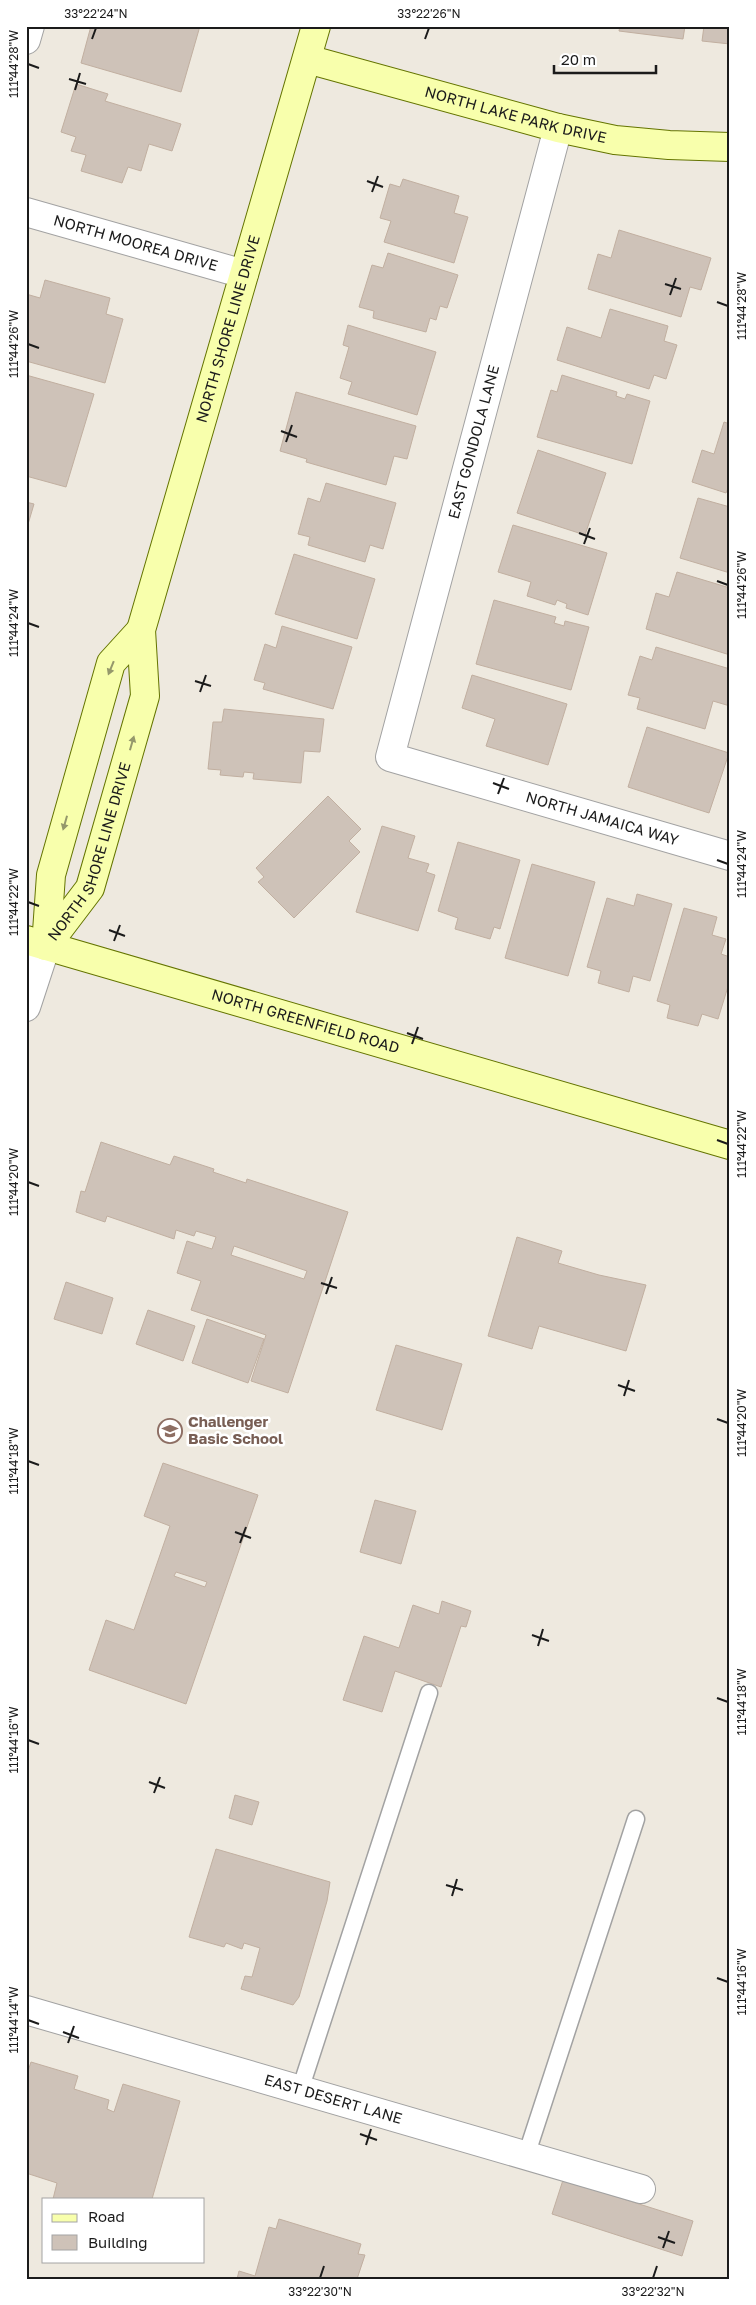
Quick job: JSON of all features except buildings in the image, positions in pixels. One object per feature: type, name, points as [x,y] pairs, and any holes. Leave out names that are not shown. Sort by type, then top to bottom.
[{"type":"street","points":[[26,40],[30,26]]},
{"type":"street","name":"NORTH SHORE LINE DRIVE","points":[[36,943],[90,888],[145,696],[141,630],[316,26]]},
{"type":"street","name":"NORTH LAKE PARK DRIVE","points":[[307,59],[558,128],[615,140],[669,145],[730,146]]},
{"type":"street","name":"EAST GONDOLA LANE","points":[[390,757],[558,128]]},
{"type":"street","name":"NORTH MOOREA DRIVE","points":[[26,212],[244,274]]},
{"type":"street","name":"NORTH SHORE LINE DRIVE","points":[[36,943],[51,875],[112,663],[141,630]]},
{"type":"street","name":"NORTH JAMAICA WAY","points":[[390,757],[730,856]]},
{"type":"street","points":[[26,1007],[36,943]]},
{"type":"street","name":"NORTH GREENFIELD ROAD","points":[[36,943],[730,1145]]},
{"type":"street","name":"EAST DESERT LANE","points":[[26,2010],[641,2189]]},
{"type":"lane","points":[[300,2090],[429,1693]]},
{"type":"lane","points":[[526,2156],[636,1818]]},
{"type":"place","name":"Challenger Basic School","points":[[170,1431]]}]
